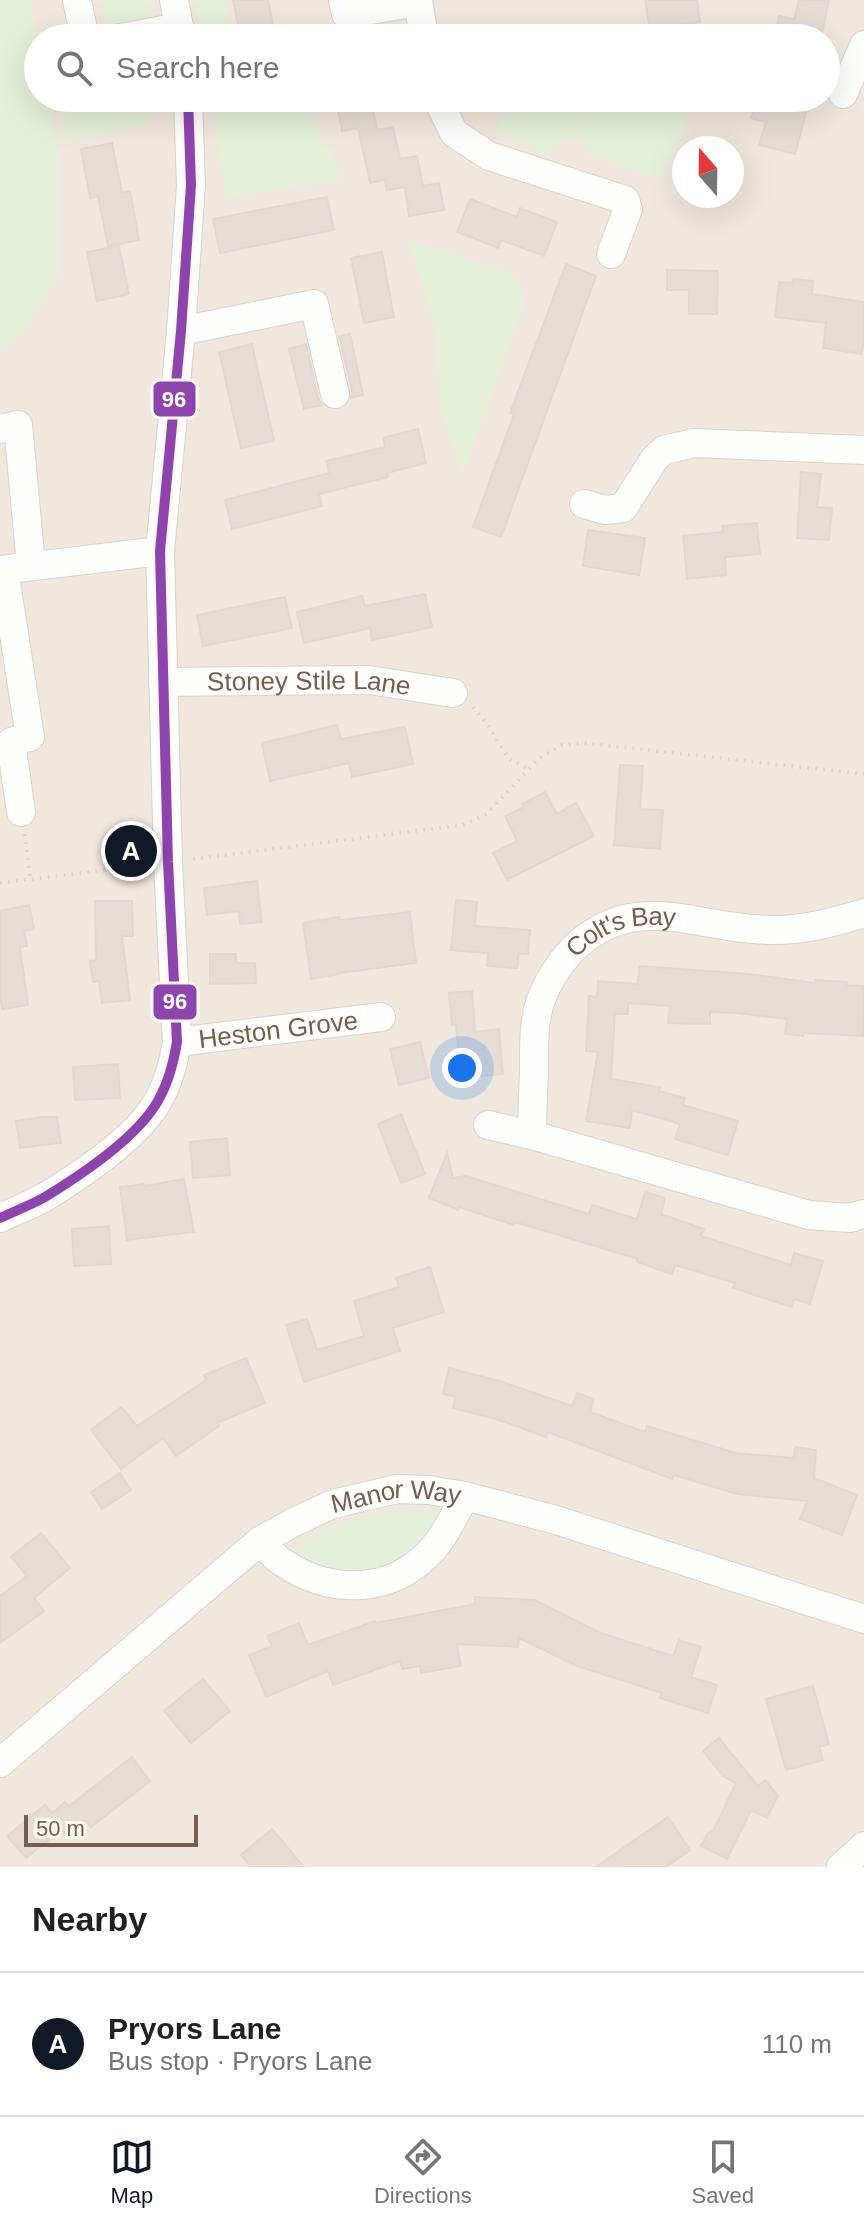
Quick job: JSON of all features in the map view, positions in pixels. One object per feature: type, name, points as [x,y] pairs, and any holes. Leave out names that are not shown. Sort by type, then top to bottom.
[{"type":"street","points":[[77,0],[82,24]]},
{"type":"street","points":[[343,0],[346,14],[418,1],[422,24]]},
{"type":"street","points":[[843,94],[864,45]]},
{"type":"street","points":[[0,1218],[43,1198],[100,1159],[139,1127],[160,1098],[172,1067],[177,1042],[168,862],[160,551],[191,185],[188,112]]},
{"type":"street","points":[[444,112],[454,133],[489,156],[625,200],[628,209],[611,254]]},
{"type":"street","points":[[181,331],[314,304],[335,394]]},
{"type":"street","points":[[0,429],[18,425],[12,568],[30,737],[11,742],[21,812]]},
{"type":"street","points":[[584,504],[605,510],[623,508],[655,458],[664,450],[694,443],[864,450]]},
{"type":"street","points":[[12,568],[160,551]]},
{"type":"street","name":"Stoney Stile Lane","points":[[163,682],[369,680],[453,693]]},
{"type":"street","name":"Colt's Bay","points":[[532,1135],[533,1038],[540,1001],[560,963],[585,937],[637,915],[663,915],[721,926],[773,930],[813,928],[864,913]]},
{"type":"street","name":"Heston Grove","points":[[177,1042],[381,1017]]},
{"type":"street","points":[[488,1125],[809,1215],[850,1218],[864,1214]]},
{"type":"street","name":"Manor Way","points":[[0,1763],[260,1541],[333,1504],[397,1489],[465,1496],[556,1520],[864,1619]]},
{"type":"street","points":[[260,1541],[280,1561],[323,1583],[347,1586],[370,1584],[394,1578],[429,1553],[465,1496]]},
{"type":"street","points":[[841,1867],[864,1846]]},
{"type":"path","points":[[453,693],[473,707],[508,758],[529,769]]},
{"type":"path","points":[[0,883],[463,825],[487,814],[538,759],[562,745],[584,743],[864,774]]},
{"type":"path","points":[[21,812],[30,879]]},
{"type":"shaded area","points":[[0,0],[864,0],[864,1867],[0,1867]]},
{"type":"green space","points":[[0,0],[30,0],[34,24],[24,24],[24,112],[51,112],[60,165],[59,274],[18,339],[0,348]]},
{"type":"green space","points":[[102,0],[153,0],[145,18],[123,24],[107,24]]},
{"type":"green space","points":[[194,0],[224,0],[229,24],[198,24]]},
{"type":"green space","points":[[61,112],[150,112],[153,123],[66,142]]},
{"type":"green space","points":[[213,112],[307,112],[345,181],[224,197],[225,181]]},
{"type":"green space","points":[[503,112],[691,112],[680,136],[672,136],[672,154],[660,180],[589,155],[585,143],[569,135],[548,155],[496,132]]},
{"type":"green space","points":[[408,240],[515,275],[525,301],[463,473],[441,409],[434,321]]},
{"type":"green space","points":[[398,1513],[442,1515],[432,1532],[404,1560],[361,1574],[311,1566],[291,1551],[342,1525]]},
{"type":"building","points":[[233,0],[268,0],[273,24],[238,24]]},
{"type":"building","points":[[645,0],[697,0],[700,22],[649,24]]},
{"type":"building","points":[[799,0],[829,0],[824,24],[778,24],[779,16],[794,19]]},
{"type":"building","points":[[339,112],[374,112],[377,130],[393,127],[400,159],[417,156],[423,186],[439,183],[444,210],[409,216],[405,187],[387,190],[385,180],[370,183],[358,128],[342,131]]},
{"type":"building","points":[[753,112],[806,113],[795,154],[759,145],[766,122],[751,118]]},
{"type":"building","points":[[112,143],[122,193],[130,191],[139,240],[108,246],[98,196],[90,198],[81,149]]},
{"type":"building","points":[[327,197],[334,230],[220,253],[213,219]]},
{"type":"building","points":[[470,199],[517,217],[520,208],[557,222],[544,256],[501,240],[498,248],[457,232]]},
{"type":"building","points":[[119,246],[129,294],[97,301],[87,252]]},
{"type":"building","points":[[382,252],[394,317],[364,323],[351,258]]},
{"type":"building","points":[[566,264],[596,276],[501,537],[473,527],[514,414],[510,413]]},
{"type":"building","points":[[667,270],[718,271],[717,314],[689,314],[689,290],[667,290]]},
{"type":"building","points":[[793,279],[813,281],[812,294],[864,302],[862,354],[823,348],[826,323],[775,317],[779,282],[792,283]]},
{"type":"building","points":[[350,334],[363,395],[351,398],[352,390],[339,336]]},
{"type":"building","points":[[252,344],[274,441],[241,448],[219,352]]},
{"type":"building","points":[[306,344],[322,405],[304,409],[289,349]]},
{"type":"building","points":[[418,429],[426,463],[387,473],[388,477],[319,494],[322,506],[232,529],[225,500],[329,473],[326,461],[385,447],[383,438]]},
{"type":"building","points":[[801,472],[821,474],[817,507],[832,508],[829,540],[797,538]]},
{"type":"building","points":[[757,523],[760,554],[725,557],[726,575],[687,579],[683,536],[723,532],[722,526]]},
{"type":"building","points":[[588,530],[645,538],[639,575],[583,566]]},
{"type":"building","points":[[425,594],[432,627],[372,640],[370,628],[304,643],[297,612],[362,596],[365,606]]},
{"type":"building","points":[[285,597],[292,628],[203,646],[197,615]]},
{"type":"building","points":[[337,725],[341,739],[405,727],[413,764],[352,777],[349,763],[270,781],[262,743]]},
{"type":"building","points":[[620,765],[643,766],[640,809],[663,810],[660,849],[614,845]]},
{"type":"building","points":[[545,792],[557,814],[576,803],[594,836],[507,880],[493,853],[517,841],[505,816]]},
{"type":"building","points":[[257,881],[262,922],[240,924],[239,911],[207,915],[204,888]]},
{"type":"building","points":[[456,900],[477,902],[475,926],[530,930],[528,954],[519,954],[517,968],[487,966],[488,953],[451,950]]},
{"type":"building","points":[[95,901],[132,901],[133,936],[122,936],[130,1000],[102,1003],[99,981],[93,982],[90,961],[96,960]]},
{"type":"building","points":[[29,905],[34,929],[24,931],[27,946],[20,947],[28,1005],[2,1009],[0,911]]},
{"type":"building","points":[[410,912],[416,963],[311,979],[303,923]]},
{"type":"building","points":[[210,954],[236,954],[236,963],[255,963],[256,983],[210,984]]},
{"type":"building","points":[[639,966],[749,974],[815,983],[815,980],[847,982],[847,985],[864,986],[863,1036],[785,1034],[787,1019],[736,1013],[710,1012],[710,1024],[668,1023],[670,1006],[628,1003],[628,1014],[615,1014],[611,1079],[660,1087],[659,1091],[685,1098],[683,1105],[738,1121],[728,1155],[675,1139],[680,1124],[632,1110],[630,1128],[586,1121],[598,1052],[586,1051],[589,996],[597,997],[598,981],[638,984]]},
{"type":"building","points":[[472,991],[475,1032],[499,1029],[503,1074],[461,1078],[456,1025],[452,1025],[449,993]]},
{"type":"building","points":[[420,1042],[429,1078],[399,1085],[390,1049]]},
{"type":"building","points":[[118,1064],[120,1098],[75,1100],[73,1067]]},
{"type":"building","points":[[401,1114],[425,1174],[401,1183],[378,1124]]},
{"type":"building","points":[[57,1117],[61,1143],[20,1148],[16,1121]]},
{"type":"building","points":[[227,1138],[230,1175],[193,1178],[190,1142]]},
{"type":"building","points":[[447,1153],[453,1178],[466,1176],[589,1214],[592,1205],[637,1219],[645,1192],[665,1198],[661,1214],[704,1229],[701,1236],[791,1265],[794,1253],[823,1261],[810,1304],[794,1299],[792,1307],[733,1288],[735,1283],[675,1265],[672,1274],[637,1262],[638,1259],[515,1222],[514,1225],[459,1207],[458,1210],[429,1198]]},
{"type":"building","points":[[184,1179],[194,1232],[127,1240],[120,1187]]},
{"type":"building","points":[[109,1226],[111,1264],[74,1266],[72,1229]]},
{"type":"building","points":[[430,1267],[444,1312],[393,1328],[400,1351],[304,1382],[286,1325],[307,1319],[317,1350],[364,1336],[354,1301],[399,1287],[396,1278]]},
{"type":"building","points":[[246,1358],[265,1403],[217,1423],[219,1426],[176,1456],[163,1438],[121,1469],[91,1430],[121,1407],[137,1426],[206,1380],[204,1375]]},
{"type":"building","points":[[449,1368],[503,1382],[572,1406],[577,1393],[594,1399],[590,1412],[645,1432],[647,1426],[736,1453],[794,1458],[795,1447],[816,1450],[814,1478],[857,1495],[842,1535],[800,1519],[807,1501],[737,1494],[674,1475],[672,1479],[548,1432],[546,1437],[453,1408],[456,1397],[443,1394]]},
{"type":"building","points":[[120,1473],[131,1490],[102,1509],[91,1492]]},
{"type":"building","points":[[41,1533],[70,1568],[34,1598],[44,1611],[0,1643],[0,1596],[27,1576],[11,1557]]},
{"type":"building","points":[[475,1597],[535,1600],[601,1633],[673,1656],[679,1640],[701,1647],[691,1677],[717,1685],[708,1713],[660,1698],[662,1693],[577,1666],[519,1638],[518,1647],[457,1644],[461,1666],[421,1673],[420,1666],[402,1669],[400,1661],[333,1685],[328,1671],[266,1697],[249,1655],[272,1646],[267,1636],[299,1623],[308,1645],[375,1621],[475,1604]]},
{"type":"building","points":[[203,1679],[230,1711],[191,1743],[164,1711]]},
{"type":"building","points":[[813,1686],[829,1744],[819,1747],[823,1760],[786,1770],[766,1699]]},
{"type":"building","points":[[719,1738],[758,1786],[765,1780],[778,1796],[767,1818],[751,1810],[727,1859],[701,1846],[707,1834],[714,1829],[736,1783],[723,1776],[703,1751]]},
{"type":"building","points":[[132,1757],[150,1781],[91,1827],[85,1820],[66,1836],[61,1830],[26,1858],[7,1836],[45,1805],[52,1813],[65,1802],[69,1806]]},
{"type":"building","points":[[668,1817],[690,1850],[666,1867],[596,1867]]},
{"type":"building","points":[[272,1829],[304,1867],[251,1867],[241,1855]]},
{"type":"transit line","name":"96","points":[[0,1218],[40,1200],[126,1139],[152,1110],[164,1089],[177,1042],[168,862],[160,551],[191,185],[188,112]]},
{"type":"place","name":"Pryors Lane","points":[[131,851]]}]
